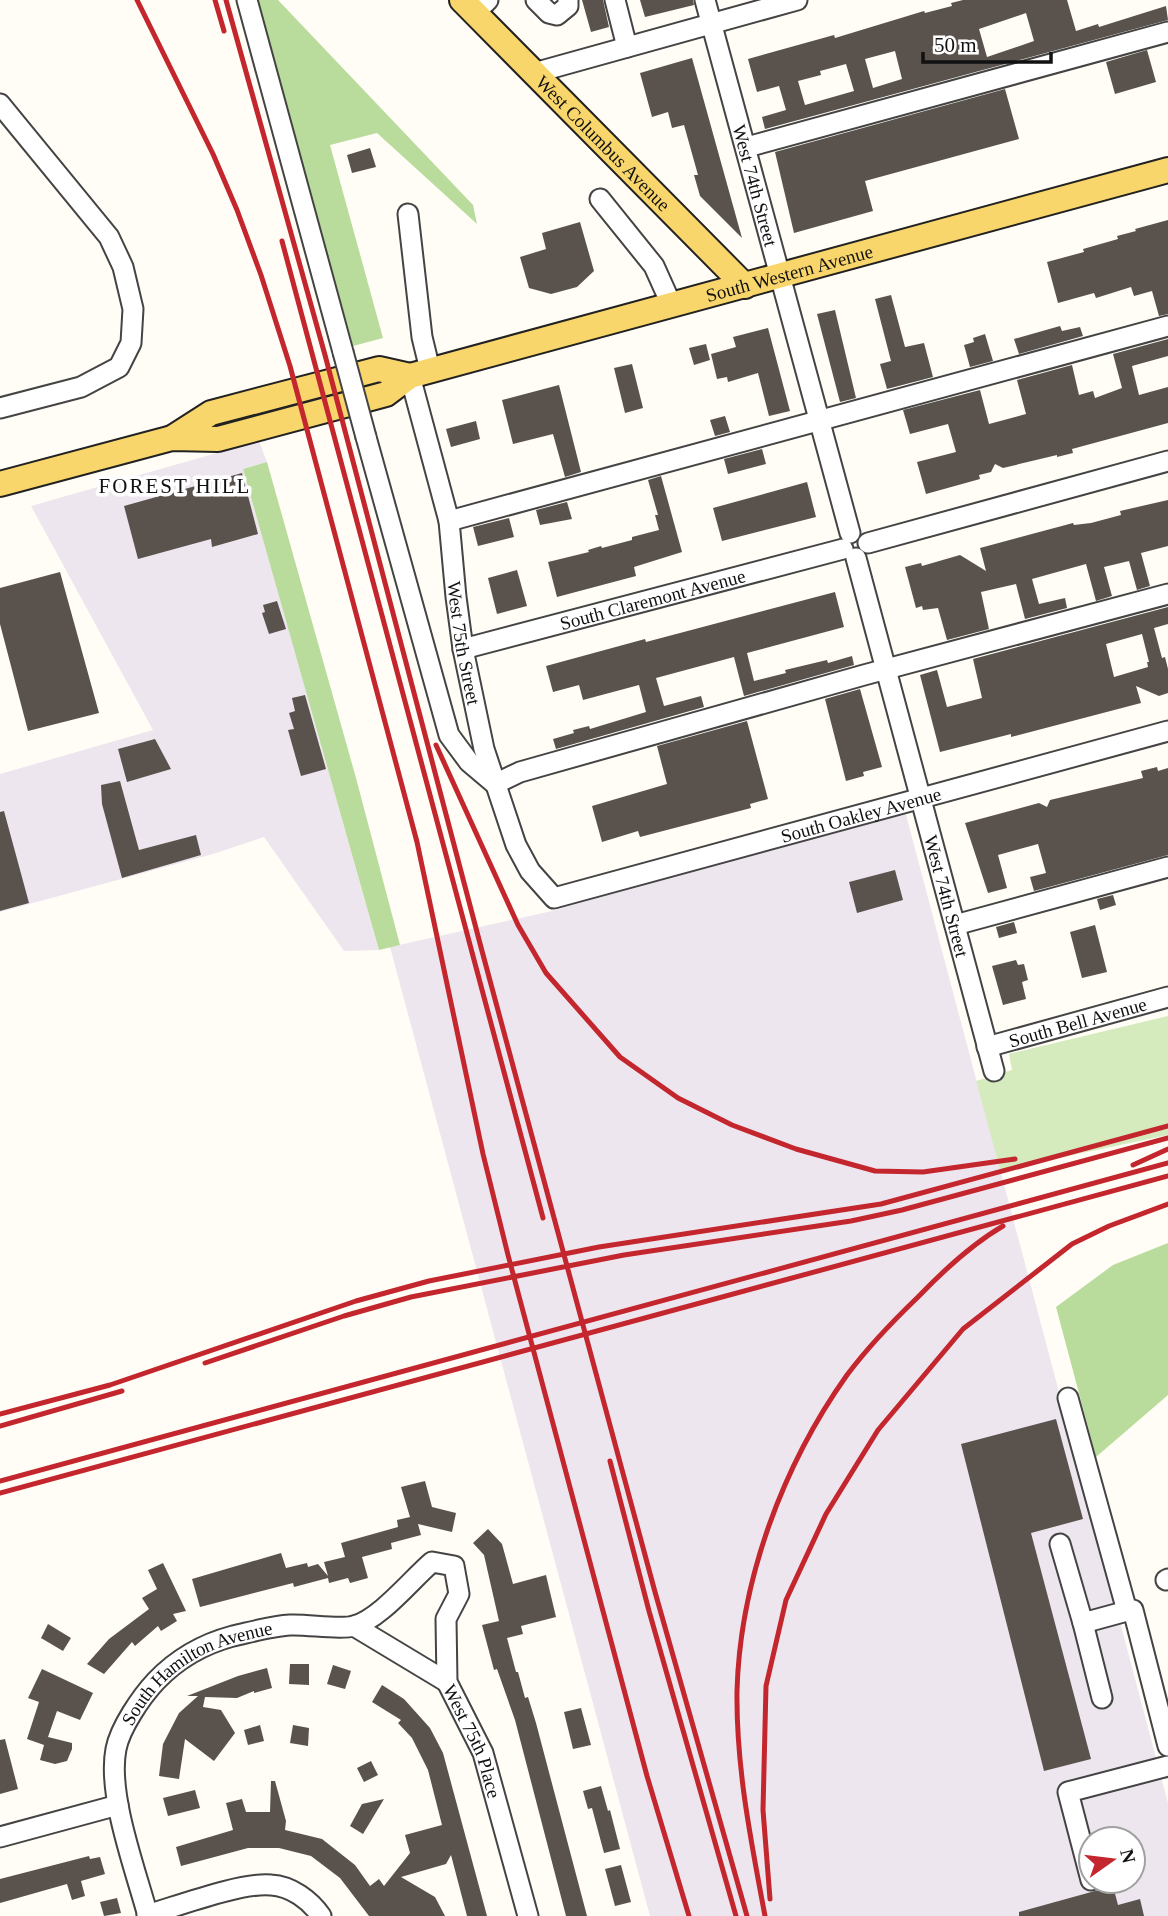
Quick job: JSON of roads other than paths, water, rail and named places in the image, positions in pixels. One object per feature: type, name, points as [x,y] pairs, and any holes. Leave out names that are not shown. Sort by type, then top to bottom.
[{"type":"main road","name":"West Columbus Avenue","points":[[475,4],[534,73],[745,286]]},
{"type":"main road","name":"South Western Avenue","points":[[0,484],[172,438],[211,413],[380,369],[420,373],[1168,170]]},
{"type":"street","points":[[247,0],[449,735],[469,762],[495,784],[520,772],[886,669],[1168,594]]},
{"type":"street","points":[[536,0],[549,13],[557,15],[568,6],[568,0]]},
{"type":"street","points":[[615,0],[627,47]]},
{"type":"street","name":"West 74th Street","points":[[705,0],[747,147],[994,1071]]},
{"type":"street","points":[[534,73],[797,0]]},
{"type":"street","points":[[747,147],[1168,32]]},
{"type":"street","points":[[0,104],[109,237],[123,267],[133,309],[131,343],[119,367],[81,387],[0,408]]},
{"type":"street","points":[[600,199],[654,266],[672,306]]},
{"type":"street","name":"West 75th Street","points":[[408,214],[422,337],[420,373],[449,521],[463,649],[484,749],[516,845],[530,871],[554,898]]},
{"type":"street","points":[[449,521],[1168,326]]},
{"type":"street","name":"South Claremont Avenue","points":[[463,649],[1168,461]]},
{"type":"street","name":"South Oakley Avenue","points":[[554,898],[1168,731]]},
{"type":"street","points":[[955,925],[1168,867]]},
{"type":"street","name":"South Bell Avenue","points":[[987,1047],[1168,998]]},
{"type":"street","points":[[1068,1398],[1127,1611],[1083,1623]]},
{"type":"street","points":[[1060,1544],[1102,1698]]},
{"type":"street","name":"West 75th Place","points":[[354,1626],[389,1605],[408,1583],[432,1562],[454,1566],[459,1594],[446,1619],[447,1682],[482,1754],[528,1916]]},
{"type":"street","points":[[1133,1610],[1168,1746]]},
{"type":"street","name":"South Hamilton Avenue","points":[[148,1915],[118,1805],[115,1774],[116,1748],[139,1700],[170,1667],[202,1646],[232,1636],[289,1625],[354,1626]]},
{"type":"street","points":[[354,1626],[447,1682]]},
{"type":"street","points":[[1077,1827],[1068,1792],[1168,1766]]},
{"type":"street","points":[[0,1837],[118,1805]]},
{"type":"street","points":[[148,1915],[250,1886],[272,1885],[294,1892],[314,1906],[321,1916]]},
{"type":"railway","points":[[137,0],[213,154],[237,210],[290,366],[417,842],[483,1154],[508,1255],[647,1776],[689,1916]]},
{"type":"railway","points":[[215,0],[224,31]]},
{"type":"railway","points":[[226,0],[325,355],[655,1592],[747,1916]]},
{"type":"railway","points":[[282,241],[543,1218]]},
{"type":"railway","points":[[436,745],[518,925],[546,973],[620,1057],[678,1098],[732,1125],[796,1149],[875,1171],[923,1172],[1015,1159]]},
{"type":"railway","points":[[0,1414],[110,1385],[356,1301],[429,1281],[599,1247],[881,1204],[1168,1126]]},
{"type":"railway","points":[[205,1363],[344,1316],[411,1297],[624,1255],[851,1221],[902,1210],[1168,1138]]},
{"type":"railway","points":[[1133,1165],[1168,1149]]},
{"type":"railway","points":[[0,1481],[1168,1163]]},
{"type":"railway","points":[[0,1493],[1168,1176]]},
{"type":"railway","points":[[770,1899],[763,1810],[766,1686],[786,1600],[826,1514],[878,1430],[963,1329],[1072,1244],[1109,1226],[1168,1204]]},
{"type":"railway","points":[[765,1916],[742,1776],[737,1691],[746,1607],[769,1525],[803,1447],[847,1375],[872,1344],[948,1268],[1003,1226]]},
{"type":"railway","points":[[0,1426],[122,1391]]},
{"type":"railway","points":[[610,1461],[649,1611],[736,1916]]},
{"type":"district","name":"FOREST HILL","points":[[175,486]]}]
